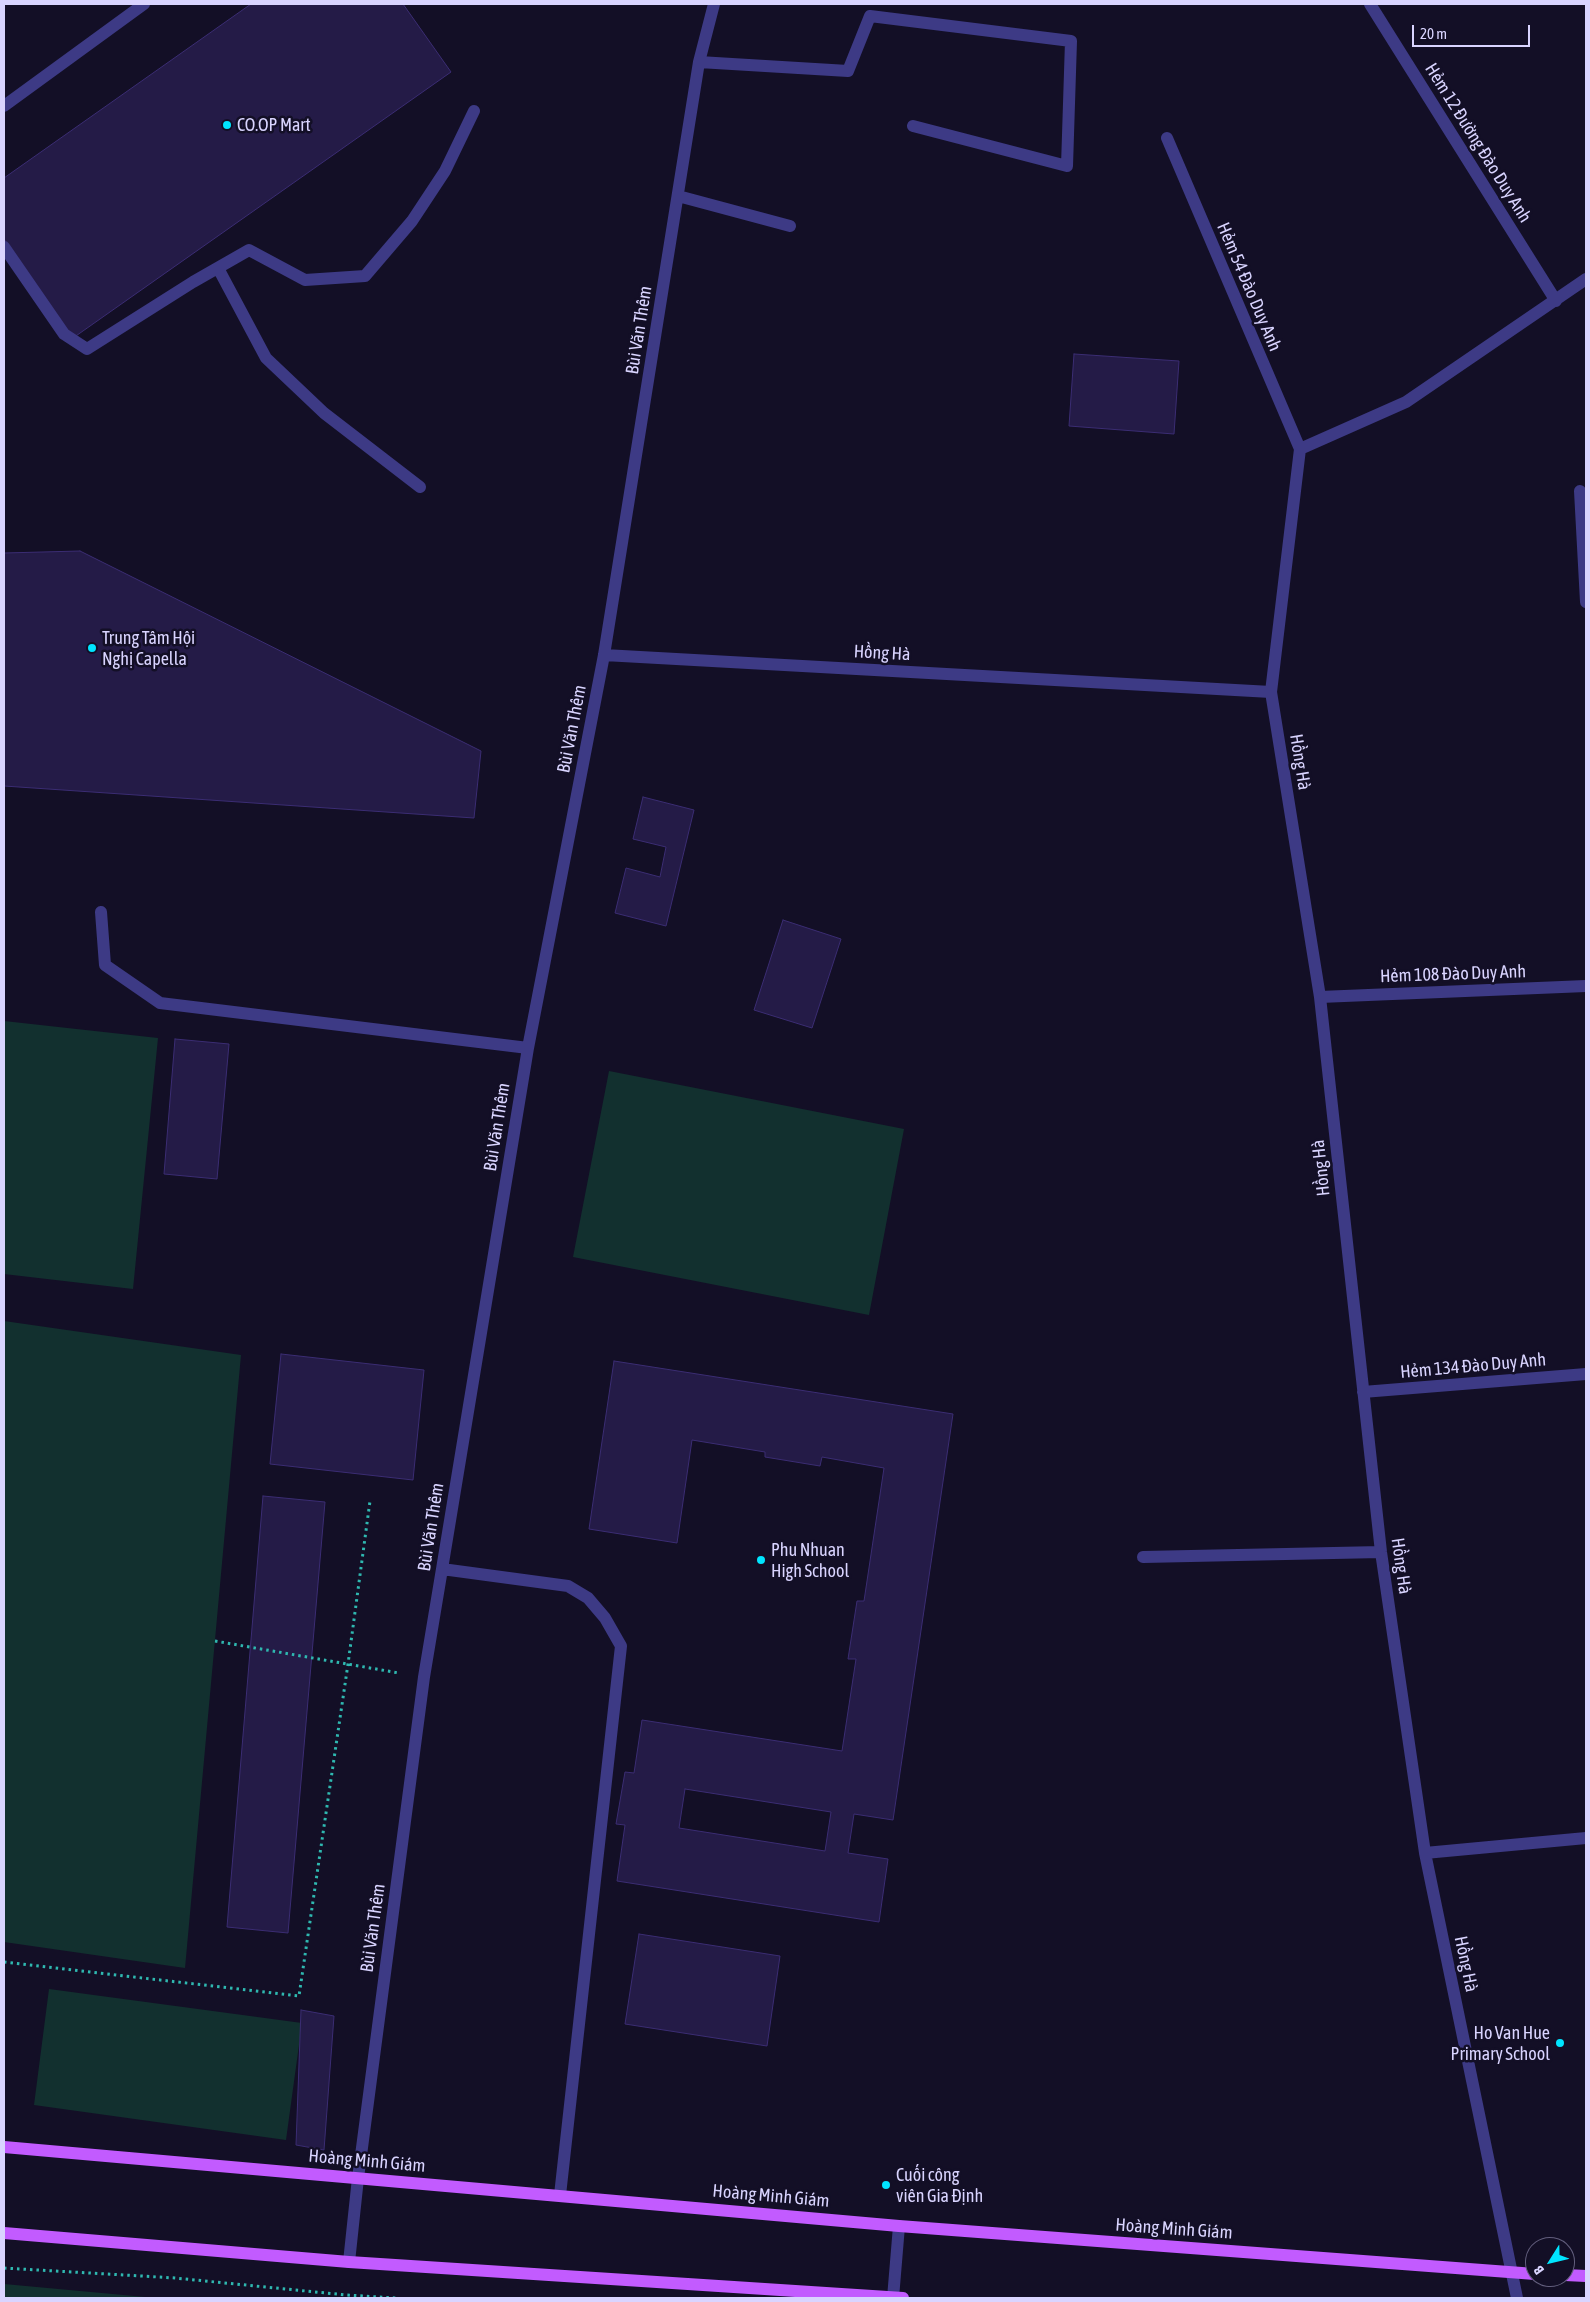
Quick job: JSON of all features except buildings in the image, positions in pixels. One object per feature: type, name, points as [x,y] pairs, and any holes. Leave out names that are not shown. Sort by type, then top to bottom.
[{"type":"main road","name":"Hoàng Minh Giám","points":[[4,2147],[899,2226],[1525,2274]]},
{"type":"main road","points":[[4,2233],[349,2262],[902,2298]]},
{"type":"street","points":[[4,106],[144,4]]},
{"type":"street","name":"Bùi Văn Thêm","points":[[349,2262],[358,2178],[424,1677],[528,1048],[604,656],[699,62],[714,4]]},
{"type":"street","name":"Hẻm 12 Đường Đào Duy Anh","points":[[1370,4],[1556,301]]},
{"type":"street","points":[[699,62],[848,72],[870,16],[1071,41],[1067,166],[913,126]]},
{"type":"street","points":[[4,247],[64,334],[87,349],[249,250],[305,280],[365,276],[412,221],[445,171],[474,111]]},
{"type":"street","name":"Hẻm 54 Đào Duy Anh","points":[[1167,138],[1300,449],[1271,692]]},
{"type":"street","points":[[678,196],[790,226]]},
{"type":"street","points":[[218,268],[266,358],[324,413],[420,487]]},
{"type":"street","points":[[1300,449],[1406,402],[1586,279]]},
{"type":"street","points":[[1580,491],[1586,602]]},
{"type":"street","name":"Hồng Hà","points":[[604,656],[1271,692],[1320,997],[1381,1552],[1425,1853],[1517,2298]]},
{"type":"street","points":[[102,912],[105,965],[160,1004],[528,1048]]},
{"type":"street","name":"Hẻm 108 Đào Duy Anh","points":[[1320,997],[1586,986]]},
{"type":"street","name":"Hẻm 134 Đào Duy Anh","points":[[1363,1392],[1586,1374]]},
{"type":"street","points":[[1143,1557],[1381,1552]]},
{"type":"street","points":[[442,1569],[568,1586],[588,1598],[605,1618],[621,1646],[560,2195]]},
{"type":"street","points":[[1425,1853],[1586,1838]]},
{"type":"street","points":[[893,2298],[899,2226]]},
{"type":"path","points":[[4,1962],[299,1996],[370,1501]]},
{"type":"path","points":[[215,1641],[424,1677]]},
{"type":"path","points":[[4,2268],[175,2278],[346,2295],[396,2298]]},
{"type":"green space","points":[[4,1021],[158,1038],[133,1289],[4,1274]]},
{"type":"green space","points":[[609,1071],[904,1129],[869,1315],[573,1257]]},
{"type":"green space","points":[[4,1321],[241,1355],[185,1968],[4,1942]]},
{"type":"green space","points":[[49,1989],[302,2023],[286,2140],[34,2105]]},
{"type":"green space","points":[[4,2284],[156,2298],[4,2298]]},
{"type":"place","name":"CO.OP Mart","points":[[227,125]]},
{"type":"place","name":"Trung Tâm Hội Nghị Capella","points":[[92,648]]},
{"type":"place","name":"Phu Nhuan High School","points":[[761,1560]]},
{"type":"place","name":"Ho Van Hue Primary School","points":[[1560,2043]]},
{"type":"place","name":"Cuối công viên Gia Định","points":[[886,2185]]}]
